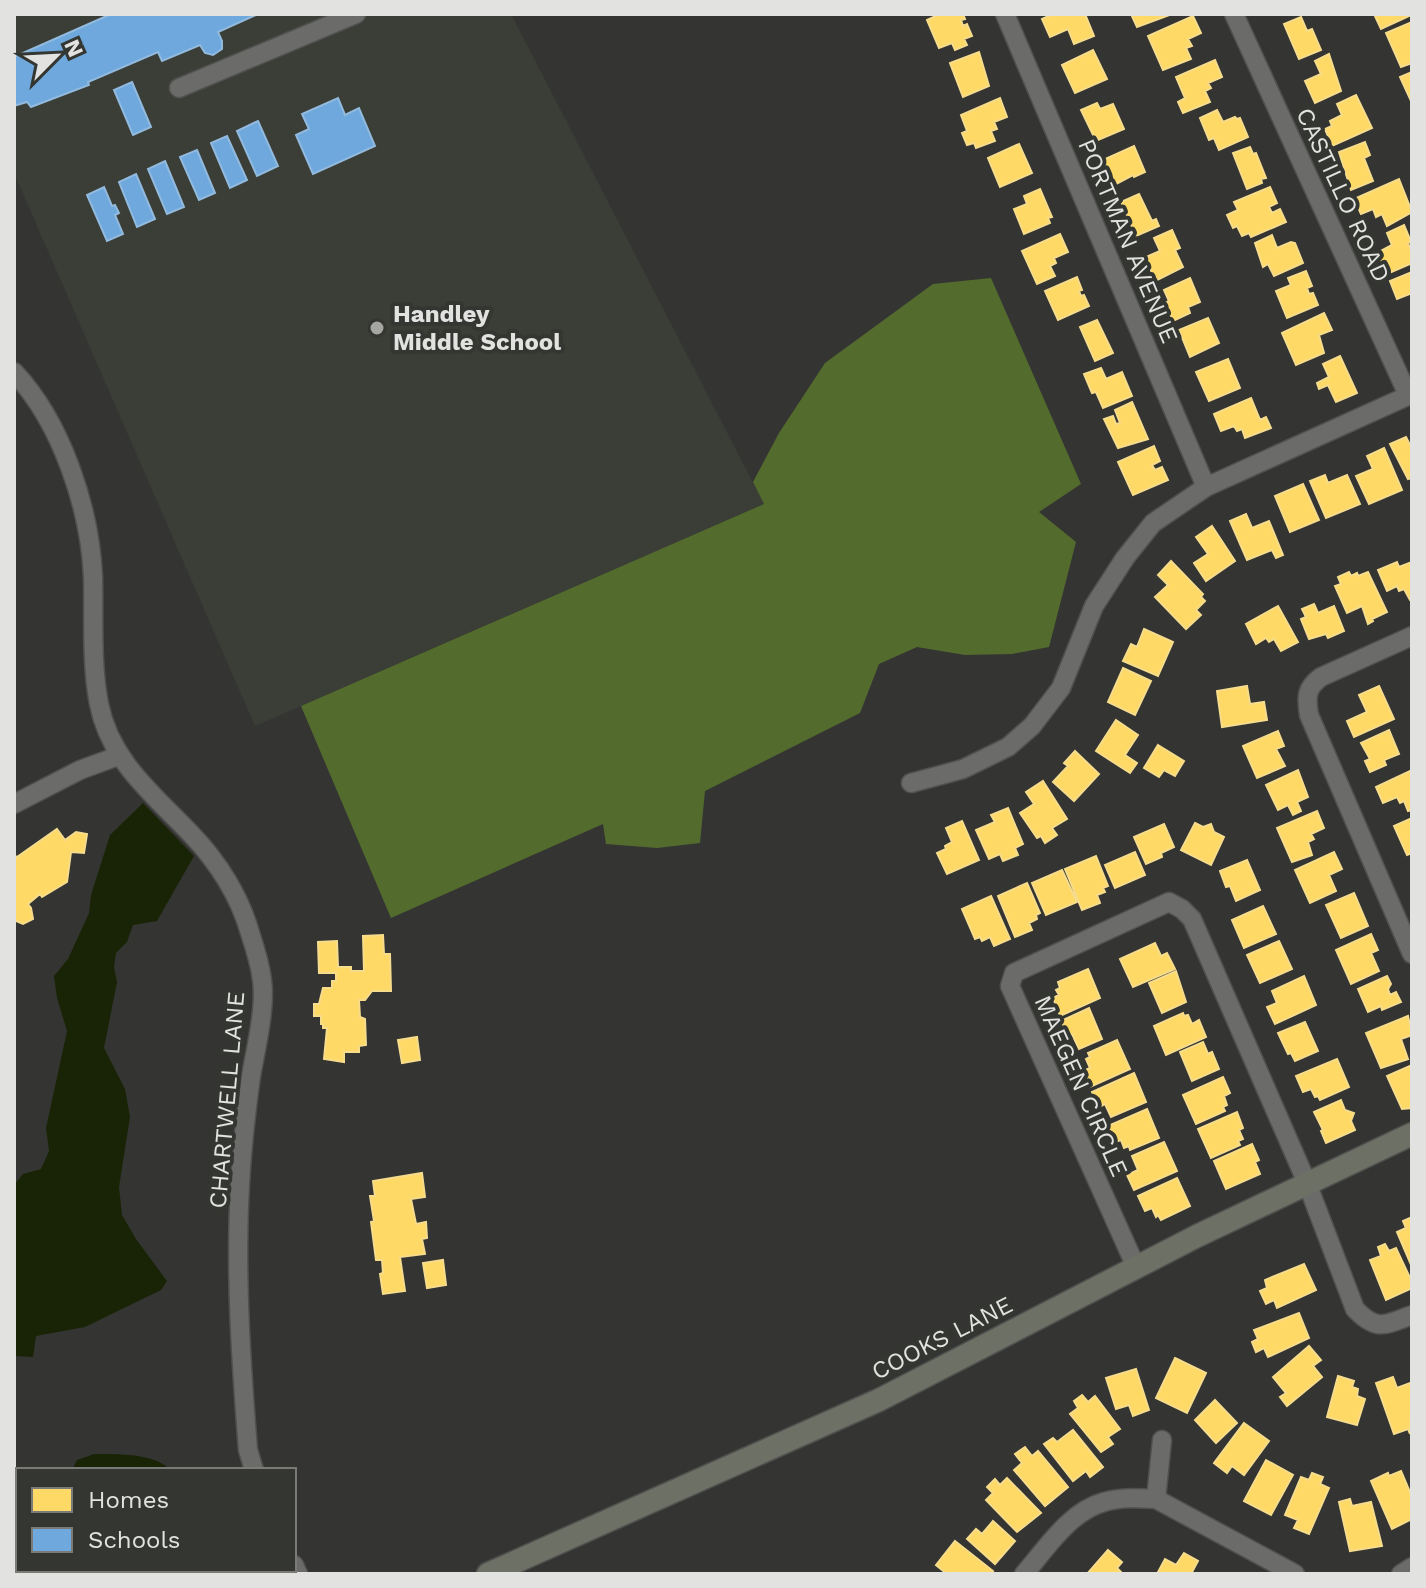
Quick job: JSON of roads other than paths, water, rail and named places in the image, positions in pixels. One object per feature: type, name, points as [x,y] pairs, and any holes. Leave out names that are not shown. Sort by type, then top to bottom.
[{"type":"main road","name":"COOKS LANE","points":[[488,1574],[879,1400],[1136,1267],[1412,1134]]},
{"type":"street","points":[[179,88],[356,14]]},
{"type":"street","name":"PORTMAN AVENUE","points":[[1005,14],[1206,487]]},
{"type":"street","name":"CASTILLO ROAD","points":[[1234,14],[1410,394]]},
{"type":"street","name":"CHARTWELL LANE","points":[[14,372],[37,400],[83,503],[93,573],[99,705],[118,756],[194,837],[232,888],[250,931],[263,982],[245,1115],[240,1186],[239,1324],[248,1450],[253,1468]]},
{"type":"street","points":[[911,783],[963,769],[1008,747],[1032,726],[1061,688],[1094,606],[1125,558],[1153,523],[1206,487],[1410,394]]},
{"type":"street","points":[[1412,636],[1321,677],[1309,686],[1306,697],[1309,715],[1412,954]]},
{"type":"street","points":[[14,804],[80,770],[118,756]]},
{"type":"street","name":"MAEGEN CIRCLE","points":[[1136,1267],[1010,986],[1014,973],[1169,902],[1182,909],[1192,919],[1307,1183]]},
{"type":"street","points":[[1307,1183],[1355,1309],[1368,1322],[1383,1326],[1412,1315]]},
{"type":"street","points":[[1156,1499],[1162,1440]]},
{"type":"street","points":[[1024,1574],[1069,1523],[1102,1502],[1156,1499],[1295,1574]]},
{"type":"street","points":[[1401,1574],[1412,1567]]},
{"type":"place","name":"Handley Middle School","points":[[377,328]]}]
